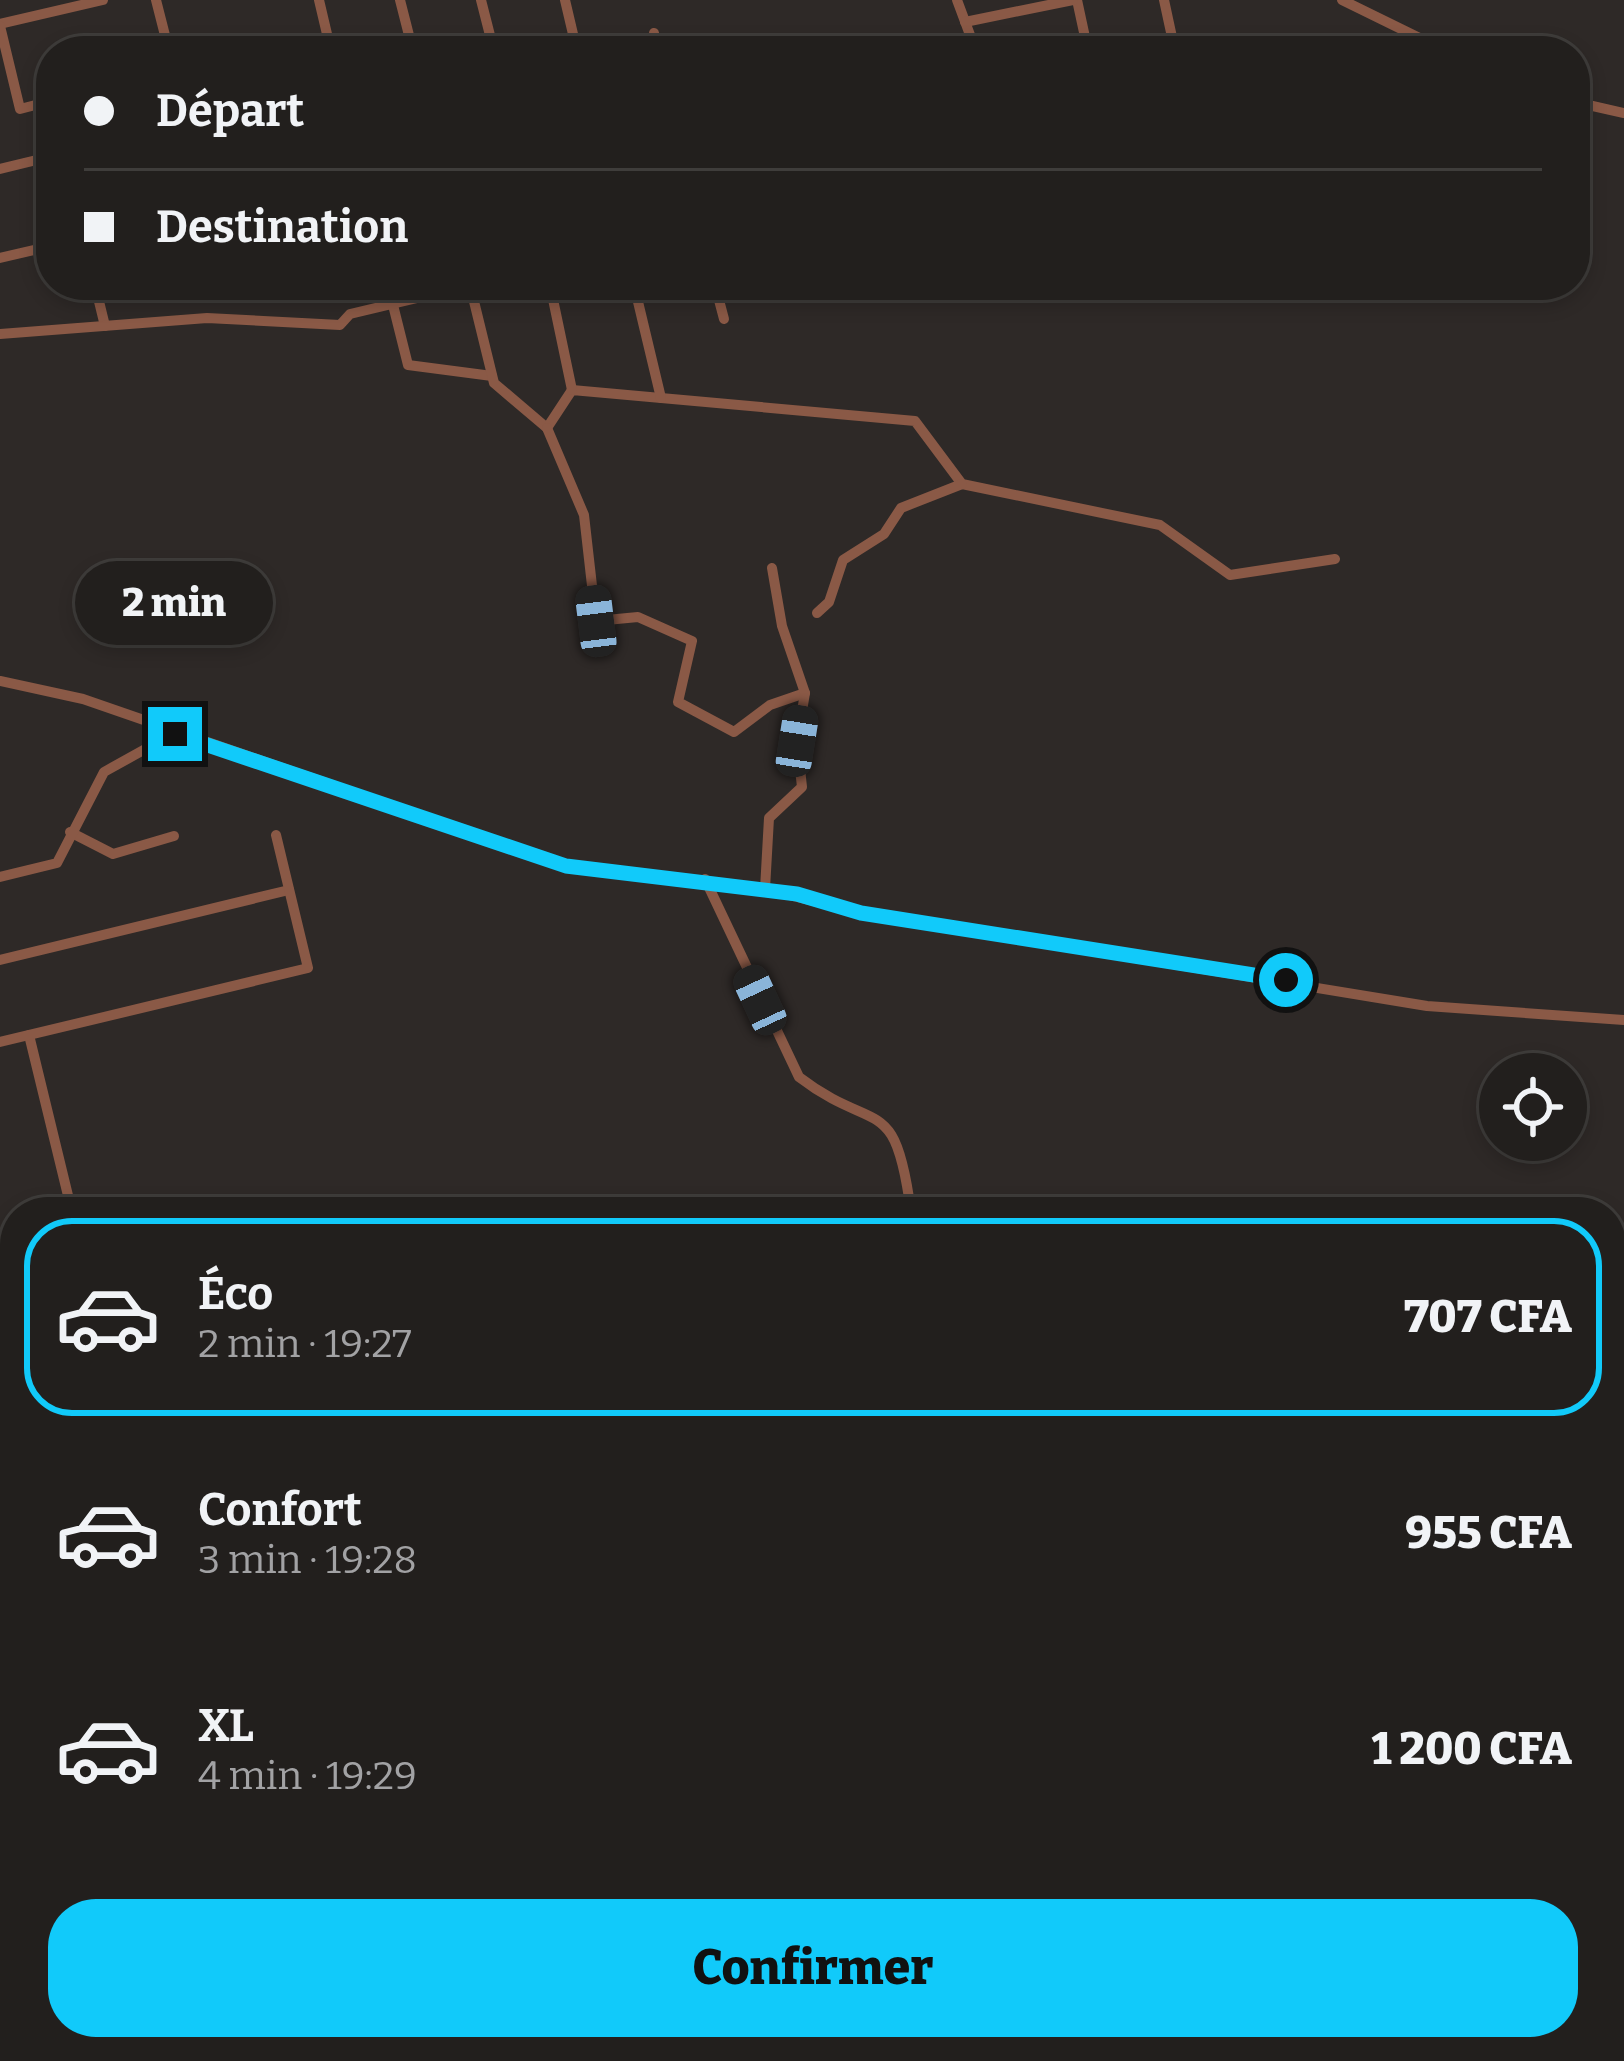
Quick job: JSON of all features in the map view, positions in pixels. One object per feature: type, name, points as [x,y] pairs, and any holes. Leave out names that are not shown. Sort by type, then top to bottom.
[{"type":"street","points":[[36,105],[20,109],[0,25],[103,0]]},
{"type":"street","points":[[156,0],[165,36]]},
{"type":"street","points":[[319,0],[327,36]]},
{"type":"street","points":[[400,0],[409,36]]},
{"type":"street","points":[[481,0],[490,36]]},
{"type":"street","points":[[566,0],[574,36]]},
{"type":"street","points":[[957,0],[970,36]]},
{"type":"street","points":[[965,22],[1075,0],[1084,36]]},
{"type":"street","points":[[1164,0],[1172,36]]},
{"type":"street","points":[[1342,0],[1415,36]]},
{"type":"street","points":[[1590,105],[1624,113]]},
{"type":"street","points":[[0,169],[36,161]]},
{"type":"street","points":[[0,258],[36,250]]},
{"type":"street","points":[[99,300],[105,326]]},
{"type":"street","points":[[392,300],[408,365],[492,376]]},
{"type":"street","points":[[0,334],[207,318],[340,325],[350,314],[409,300]]},
{"type":"street","points":[[474,300],[492,376],[548,428],[584,515],[596,621],[638,616],[692,641],[677,702],[734,732],[770,705],[805,693]]},
{"type":"street","points":[[548,428],[572,389],[553,300]]},
{"type":"street","points":[[638,300],[661,398]]},
{"type":"street","points":[[720,300],[724,319]]},
{"type":"street","points":[[572,389],[915,421],[962,484]]},
{"type":"street","points":[[817,613],[829,602],[843,560],[884,534],[901,508],[962,484],[1160,525],[1230,574],[1335,559]]},
{"type":"street","points":[[765,889],[769,818],[802,787],[797,741],[805,693],[782,626],[772,568]]},
{"type":"street","points":[[0,680],[83,699],[566,866],[704,879],[861,913],[1427,1006],[1624,1021]]},
{"type":"street","points":[[0,877],[57,863],[104,772],[175,734]]},
{"type":"street","points":[[70,832],[113,854],[174,836]]},
{"type":"street","points":[[0,1042],[308,968],[276,835]]},
{"type":"street","points":[[704,879],[799,1077],[826,1098],[869,1111],[892,1129],[908,1197]]},
{"type":"street","points":[[0,960],[289,890]]},
{"type":"street","points":[[29,1035],[68,1197]]},
{"type":"route","points":[[175,734],[566,866],[704,879],[797,894],[861,913],[1286,980]]}]
